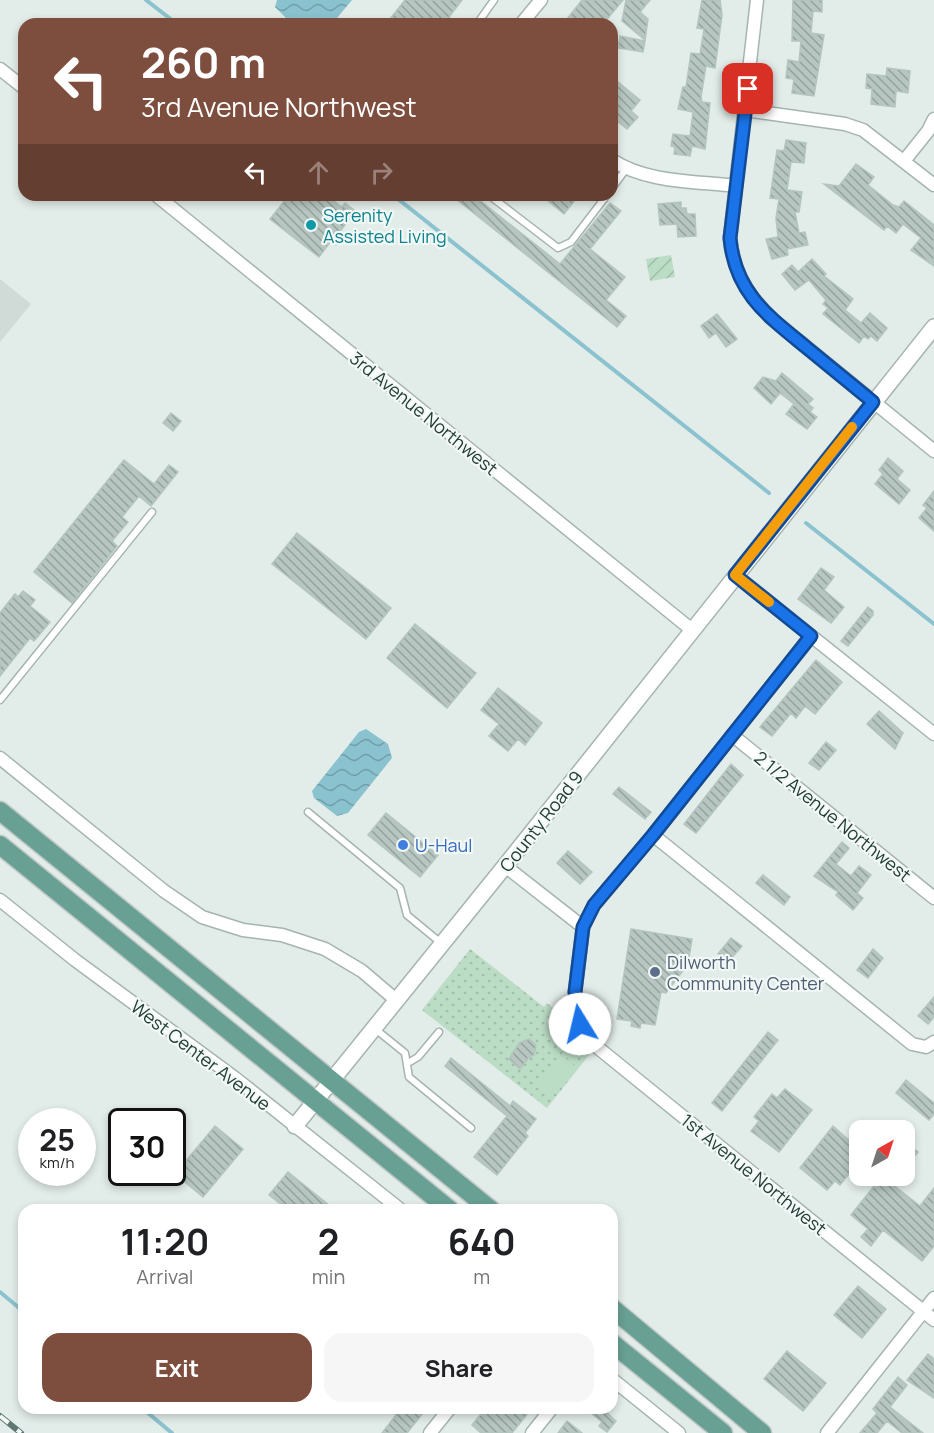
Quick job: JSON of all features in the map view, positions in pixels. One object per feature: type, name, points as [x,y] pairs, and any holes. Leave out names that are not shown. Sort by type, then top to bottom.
[{"type":"main road","points":[[0,811],[484,1204]]},
{"type":"main road","points":[[0,845],[443,1204]]},
{"type":"main road","points":[[618,1313],[762,1433]]},
{"type":"main road","points":[[618,1348],[723,1433]]},
{"type":"street","points":[[526,18],[541,0]]},
{"type":"street","points":[[757,0],[730,238],[732,260],[741,281],[755,302],[772,319],[934,451]]},
{"type":"street","points":[[0,69],[18,83]]},
{"type":"street","points":[[745,110],[845,124],[863,130],[934,185]]},
{"type":"street","points":[[904,161],[928,131],[934,119]]},
{"type":"street","points":[[618,164],[648,176],[736,186]]},
{"type":"street","name":"3rd Avenue Northwest","points":[[163,201],[692,630]]},
{"type":"street","name":"County Road 9","points":[[295,1126],[934,327]]},
{"type":"street","points":[[735,575],[934,734]]},
{"type":"street","points":[[505,866],[583,927],[594,905],[653,835],[811,636]]},
{"type":"street","name":"2 1/2 Avenue Northwest","points":[[732,735],[934,898]]},
{"type":"street","points":[[0,758],[164,891],[202,917],[243,930],[282,935],[325,949],[362,971],[396,1000]]},
{"type":"street","points":[[653,835],[912,1044],[930,1045]]},
{"type":"street","name":"West Center Avenue","points":[[0,900],[393,1204]]},
{"type":"street","name":"1st Avenue Northwest","points":[[583,927],[575,992],[580,1024],[597,1047],[934,1320]]},
{"type":"street","points":[[827,1433],[934,1298]]},
{"type":"street","points":[[618,1384],[679,1433]]},
{"type":"street","points":[[430,1433],[445,1414]]},
{"type":"street","points":[[532,1433],[547,1414]]},
{"type":"lane","points":[[481,18],[494,0]]},
{"type":"lane","points":[[618,180],[626,169]]},
{"type":"lane","points":[[497,201],[558,248],[571,242],[602,201]]},
{"type":"lane","points":[[0,700],[152,512]]},
{"type":"lane","points":[[308,812],[400,888],[407,915],[442,944]]},
{"type":"lane","points":[[373,1028],[399,1046],[408,1063],[409,1077],[471,1128]]},
{"type":"lane","points":[[408,1063],[418,1057],[439,1032]]},
{"type":"shaded area","points":[[0,279],[31,304],[0,342]]},
{"type":"green space","points":[[671,255],[675,277],[650,281],[646,259]]},
{"type":"green space","points":[[470,949],[544,1007],[547,1003],[555,1010],[547,1021],[589,1055],[547,1108],[422,1010]]},
{"type":"green space","points":[[561,1054],[576,1067],[553,1095],[537,1083]]},
{"type":"water","points":[[277,0],[352,0],[337,18],[286,18],[275,7]]},
{"type":"water","points":[[366,729],[388,744],[392,758],[348,813],[337,816],[314,798],[312,791],[359,732]]},
{"type":"building","points":[[405,0],[462,0],[450,18],[391,18]]},
{"type":"building","points":[[582,0],[623,0],[608,18],[568,18]]},
{"type":"building","points":[[626,0],[650,0],[640,12],[648,19],[645,40],[622,21]]},
{"type":"building","points":[[702,0],[720,0],[722,15],[715,68],[706,66],[701,97],[702,102],[710,103],[705,149],[692,146],[690,156],[674,154],[675,147],[671,146],[673,134],[690,136],[693,112],[678,109],[683,87],[686,87],[691,53],[700,54],[704,29],[697,28]]},
{"type":"building","points":[[793,0],[822,0],[822,12],[813,11],[811,33],[824,35],[814,96],[792,93],[794,79],[786,78],[788,60],[799,62],[801,41],[792,41]]},
{"type":"building","points":[[620,36],[645,41],[643,52],[618,48]]},
{"type":"building","points":[[887,68],[910,71],[908,93],[896,91],[895,107],[871,104],[872,89],[866,88],[867,74],[886,76]]},
{"type":"building","points":[[618,82],[640,100],[631,111],[638,117],[627,129],[618,122]]},
{"type":"building","points":[[786,140],[806,143],[804,163],[791,162],[787,190],[802,192],[799,212],[795,212],[799,233],[805,232],[808,245],[787,249],[788,255],[772,259],[766,239],[778,237],[776,218],[779,199],[770,198],[777,150],[784,151]]},
{"type":"building","points":[[856,164],[874,177],[868,185],[893,205],[899,207],[904,201],[934,225],[934,266],[911,250],[921,238],[903,224],[896,233],[887,226],[884,230],[824,184],[839,186]]},
{"type":"building","name":"Serenity Assisted Living","points":[[284,201],[334,201],[342,207],[345,203],[355,211],[339,233],[343,236],[336,245],[331,241],[319,257],[270,219]]},
{"type":"building","points":[[459,201],[481,201],[560,264],[610,203],[621,211],[590,249],[625,277],[606,300],[626,316],[617,327]]},
{"type":"building","points":[[548,201],[574,201],[564,214]]},
{"type":"building","points":[[681,202],[681,208],[686,208],[687,214],[695,214],[696,236],[678,237],[677,224],[660,225],[658,204]]},
{"type":"building","points":[[812,259],[826,274],[824,276],[853,299],[845,310],[861,323],[870,313],[887,328],[877,341],[871,336],[868,339],[864,336],[859,343],[823,314],[828,308],[823,304],[826,300],[809,280],[795,290],[782,274],[792,265],[798,272]]},
{"type":"building","points":[[717,314],[737,339],[726,347],[716,333],[709,338],[701,326]]},
{"type":"building","points":[[782,373],[813,399],[808,404],[813,408],[810,412],[817,417],[807,429],[786,414],[794,404],[780,393],[771,404],[754,388],[763,377],[776,381]]},
{"type":"building","points":[[171,413],[181,421],[173,431],[163,423]]},
{"type":"building","points":[[888,458],[903,471],[897,479],[910,490],[899,504],[875,484],[883,474],[879,470]]},
{"type":"building","points":[[124,460],[154,484],[169,465],[178,472],[151,506],[139,496],[122,517],[128,522],[112,541],[117,546],[72,603],[34,572]]},
{"type":"building","points":[[934,491],[934,531],[919,518],[927,508],[923,505]]},
{"type":"building","points":[[297,533],[391,608],[366,639],[272,564]]},
{"type":"building","points":[[821,568],[834,577],[824,590],[844,607],[831,623],[798,599]]},
{"type":"building","points":[[23,591],[35,600],[30,606],[50,622],[34,641],[30,638],[0,676],[0,613],[15,594],[18,597]]},
{"type":"building","points":[[868,607],[873,611],[873,615],[848,646],[841,641]]},
{"type":"building","points":[[415,624],[476,673],[447,708],[387,658]]},
{"type":"building","points":[[816,660],[842,682],[815,714],[805,706],[796,718],[791,713],[772,736],[760,727]]},
{"type":"building","points":[[498,688],[542,723],[525,745],[518,739],[508,751],[489,736],[499,724],[481,710]]},
{"type":"building","points":[[879,711],[903,733],[895,749],[867,724]]},
{"type":"building","points":[[826,742],[836,750],[819,770],[809,763]]},
{"type":"building","points":[[731,764],[743,775],[696,833],[684,824]]},
{"type":"building","points":[[619,787],[651,812],[645,819],[613,794]]},
{"type":"building","name":"U-Haul","points":[[386,813],[438,855],[420,877],[368,835]]},
{"type":"building","points":[[842,842],[849,848],[836,864],[851,876],[859,866],[871,875],[857,893],[863,898],[853,910],[836,895],[838,892],[814,876]]},
{"type":"building","points":[[568,851],[592,872],[580,884],[557,863]]},
{"type":"building","points":[[763,875],[790,897],[784,905],[756,883]]},
{"type":"building","name":"Dilworth Community Center","points":[[631,929],[692,939],[688,964],[666,993],[661,992],[655,1025],[641,1023],[640,1028],[631,1026],[632,1021],[617,1019]]},
{"type":"building","points":[[731,938],[742,946],[728,962],[718,954]]},
{"type":"building","points":[[873,949],[883,958],[868,978],[857,970]]},
{"type":"building","points":[[934,997],[934,1017],[928,1024],[918,1016]]},
{"type":"building","points":[[768,1032],[778,1040],[722,1111],[712,1103]]},
{"type":"building","points":[[529,1039],[536,1045],[534,1055],[529,1057],[520,1069],[509,1059],[519,1043]]},
{"type":"building","points":[[451,1058],[510,1106],[513,1101],[536,1119],[525,1133],[528,1136],[497,1175],[474,1157],[507,1116],[445,1066]]},
{"type":"building","points":[[906,1080],[934,1103],[934,1114],[929,1120],[896,1093]]},
{"type":"building","points":[[785,1089],[812,1110],[779,1152],[751,1131],[759,1121],[754,1117],[772,1094],[777,1098]]},
{"type":"building","points":[[215,1126],[243,1149],[203,1197],[186,1183],[186,1161]]},
{"type":"building","points":[[833,1126],[849,1140],[849,1174],[840,1185],[835,1181],[827,1190],[800,1168]]},
{"type":"building","points":[[288,1172],[328,1204],[280,1204],[269,1195]]},
{"type":"building","points":[[874,1186],[895,1186],[920,1206],[934,1188],[934,1246],[922,1261],[883,1230],[871,1246],[861,1237],[868,1229],[851,1215]]},
{"type":"building","points":[[858,1286],[886,1309],[862,1338],[834,1315]]},
{"type":"building","points":[[787,1351],[826,1383],[803,1411],[764,1379]]},
{"type":"building","points":[[928,1354],[934,1359],[934,1398],[907,1380]]},
{"type":"building","points":[[898,1377],[907,1385],[890,1407],[923,1433],[902,1433],[887,1421],[877,1433],[860,1433],[877,1413],[873,1409]]},
{"type":"building","points":[[422,1414],[407,1433],[382,1433],[396,1415]]},
{"type":"building","points":[[481,1414],[527,1414],[512,1433],[481,1433],[472,1425]]},
{"type":"building","points":[[592,1414],[608,1414],[616,1421],[607,1432],[599,1426],[602,1422]]},
{"type":"building","points":[[567,1421],[582,1433],[558,1433]]},
{"type":"waterway","points":[[146,0],[169,18]]},
{"type":"waterway","points":[[401,201],[769,493]]},
{"type":"waterway","points":[[806,523],[934,624]]},
{"type":"waterway","points":[[0,1292],[18,1307]]},
{"type":"waterway","points":[[149,1414],[172,1433]]},
{"type":"railway","points":[[0,1416],[21,1433]]},
{"type":"slow traffic","points":[[769,602],[735,575],[852,427]]},
{"type":"place","name":"Serenity Assisted Living","points":[[311,225]]},
{"type":"place","name":"U-Haul","points":[[403,845]]},
{"type":"place","name":"Dilworth Community Center","points":[[655,972]]},
{"type":"route","points":[[580,1024],[575,992],[583,927],[594,905],[653,835],[811,636],[735,575],[873,402],[772,319],[755,302],[741,281],[732,260],[730,238],[748,89]]}]
